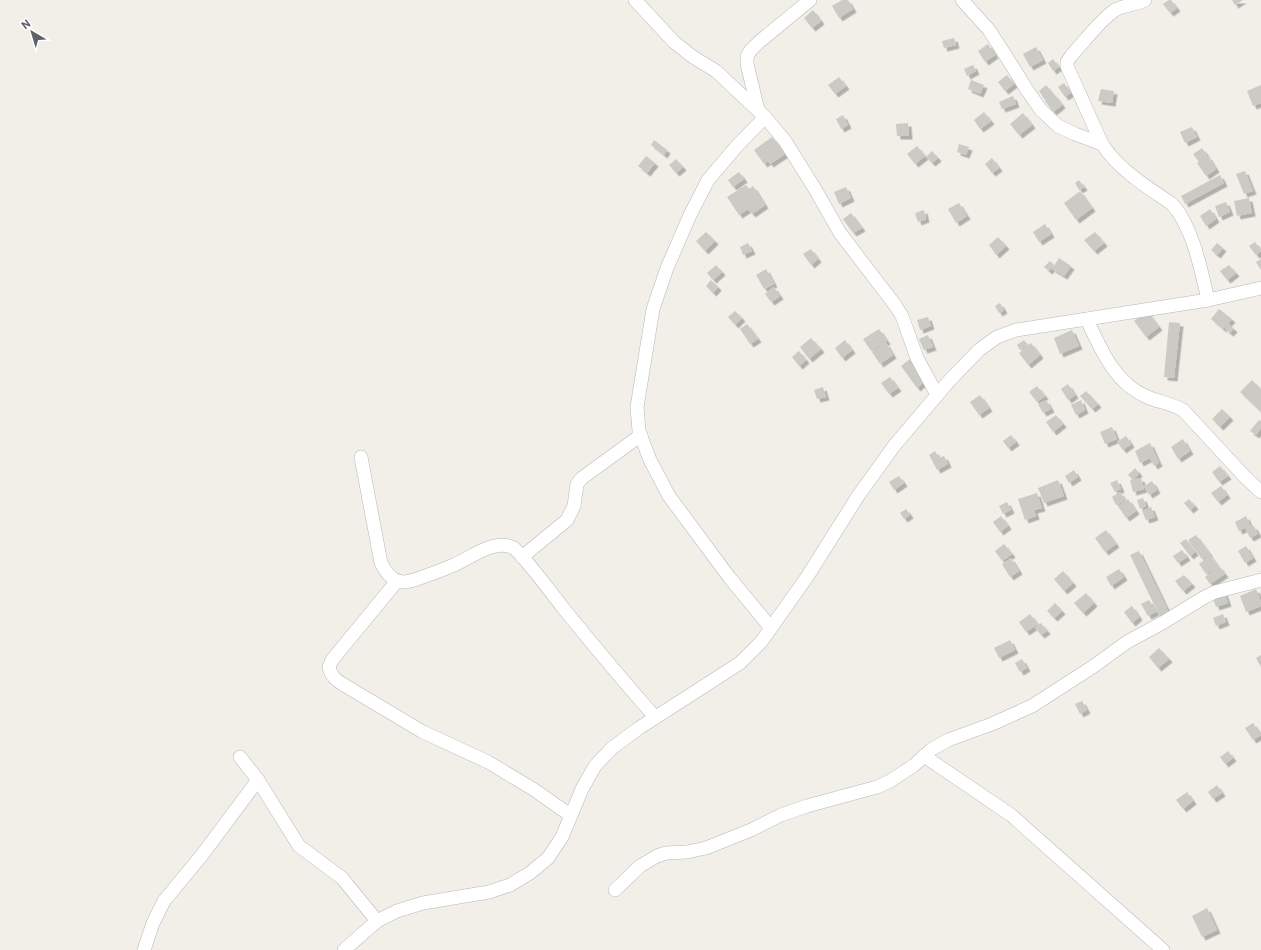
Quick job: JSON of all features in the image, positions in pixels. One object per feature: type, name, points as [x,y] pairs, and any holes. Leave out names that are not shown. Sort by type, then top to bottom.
[{"type":"street","points":[[635,0],[674,42],[693,57],[716,71],[762,113],[785,141],[840,233],[902,316],[917,358],[937,394]]},
{"type":"street","points":[[762,113],[747,64],[747,57],[750,51],[759,42],[810,0]]},
{"type":"street","points":[[962,0],[988,30],[1004,52],[1027,90],[1042,110],[1058,126],[1102,144]]},
{"type":"street","points":[[1145,0],[1115,11],[1104,20],[1067,62],[1069,72],[1108,154],[1122,168],[1172,204],[1179,211],[1186,222],[1200,265],[1208,300]]},
{"type":"street","points":[[762,113],[708,180],[690,215],[667,268],[653,309],[637,407],[641,436],[650,460],[669,496],[729,577],[771,628]]},
{"type":"street","points":[[348,948],[377,921],[397,911],[423,903],[490,892],[510,885],[530,873],[548,858],[562,836],[582,789],[595,766],[612,748],[655,717],[740,663],[761,642],[807,577],[862,490],[894,446],[937,394],[979,350],[997,337],[1016,330],[1208,300],[1261,288]]},
{"type":"street","points":[[1087,320],[1107,360],[1118,376],[1130,387],[1146,396],[1172,404],[1183,410],[1245,477],[1261,492]]},
{"type":"street","points":[[522,557],[567,520],[574,506],[577,484],[582,478],[641,436]]},
{"type":"street","points":[[361,457],[381,563],[387,574],[397,580],[410,582],[453,566],[493,546],[508,545],[514,548],[622,680],[655,717]]},
{"type":"street","points":[[397,580],[332,660],[329,667],[330,674],[335,680],[423,732],[488,762],[532,789],[570,815]]},
{"type":"street","points":[[615,890],[640,866],[657,856],[666,853],[687,852],[706,848],[751,830],[781,815],[890,781],[913,766],[932,749],[948,740],[992,724],[1032,706],[1094,666],[1127,642],[1164,622],[1203,598],[1215,592],[1261,580]]},
{"type":"street","points":[[924,756],[1011,815],[1163,950]]},
{"type":"street","points":[[240,757],[258,780],[299,846],[342,878],[377,921]]},
{"type":"street","points":[[144,950],[153,923],[164,901],[202,855],[258,780]]},
{"type":"building","points":[[842,0],[848,0],[853,9],[839,18],[832,6]]},
{"type":"building","points":[[1171,0],[1177,8],[1170,13],[1163,4]]},
{"type":"building","points":[[1232,0],[1243,0],[1235,5]]},
{"type":"building","points":[[813,10],[821,21],[812,28],[804,18]]},
{"type":"building","points":[[954,38],[956,45],[944,48],[942,41]]},
{"type":"building","points":[[988,44],[995,55],[985,62],[978,51]]},
{"type":"building","points":[[1036,47],[1043,60],[1030,67],[1023,54]]},
{"type":"building","points":[[1053,59],[1059,67],[1053,71],[1048,63]]},
{"type":"building","points":[[973,65],[976,71],[967,76],[964,69]]},
{"type":"building","points":[[1007,75],[1014,84],[1005,91],[998,82]]},
{"type":"building","points":[[839,77],[846,86],[835,94],[828,85]]},
{"type":"building","points":[[971,80],[984,85],[980,94],[968,89]]},
{"type":"building","points":[[1064,83],[1071,93],[1065,97],[1058,87]]},
{"type":"building","points":[[1046,85],[1053,94],[1045,100],[1039,91]]},
{"type":"building","points":[[1261,85],[1261,103],[1253,106],[1247,91]]},
{"type":"building","points":[[1101,89],[1114,91],[1112,103],[1098,101]]},
{"type":"building","points":[[1054,94],[1062,105],[1053,112],[1045,101]]},
{"type":"building","points":[[1013,96],[1016,104],[1002,109],[999,102]]},
{"type":"building","points":[[984,112],[991,121],[980,129],[974,120]]},
{"type":"building","points":[[1023,113],[1032,125],[1019,135],[1010,124]]},
{"type":"building","points":[[843,115],[848,125],[841,129],[836,119]]},
{"type":"building","points":[[908,123],[909,136],[897,136],[896,124]]},
{"type":"building","points":[[1192,127],[1197,137],[1185,143],[1180,132]]},
{"type":"building","points":[[772,137],[785,154],[770,164],[768,161],[764,164],[754,150]]},
{"type":"building","points":[[654,140],[667,150],[664,155],[651,145]]},
{"type":"building","points":[[959,144],[969,147],[966,155],[957,152]]},
{"type":"building","points":[[917,146],[925,156],[915,164],[907,154]]},
{"type":"building","points":[[1202,148],[1207,155],[1200,160],[1208,156],[1216,169],[1206,176],[1193,154]]},
{"type":"building","points":[[932,151],[938,158],[932,163],[926,157]]},
{"type":"building","points":[[646,156],[655,163],[647,173],[638,166]]},
{"type":"building","points":[[992,158],[999,168],[992,173],[985,164]]},
{"type":"building","points":[[676,159],[683,167],[676,173],[669,165]]},
{"type":"building","points":[[1245,171],[1253,191],[1244,194],[1236,174]]},
{"type":"building","points":[[739,172],[744,179],[733,187],[728,180]]},
{"type":"building","points":[[1220,175],[1224,183],[1185,204],[1181,196]]},
{"type":"building","points":[[1079,180],[1084,187],[1079,190],[1075,183]]},
{"type":"building","points":[[746,185],[749,189],[753,186],[765,205],[752,214],[748,209],[739,215],[727,197]]},
{"type":"building","points":[[846,187],[851,198],[839,204],[834,192]]},
{"type":"building","points":[[1080,191],[1092,208],[1076,220],[1064,203]]},
{"type":"building","points":[[1249,198],[1252,213],[1237,216],[1234,201]]},
{"type":"building","points":[[1226,202],[1230,212],[1219,217],[1215,206]]},
{"type":"building","points":[[959,203],[967,216],[956,223],[948,209]]},
{"type":"building","points":[[1210,209],[1216,219],[1206,226],[1200,216]]},
{"type":"building","points":[[924,210],[926,219],[918,222],[915,213]]},
{"type":"building","points":[[851,213],[862,228],[853,233],[843,219]]},
{"type":"building","points":[[1045,224],[1051,234],[1039,242],[1033,232]]},
{"type":"building","points":[[706,232],[715,241],[705,251],[696,241]]},
{"type":"building","points":[[1095,232],[1104,243],[1094,251],[1084,240]]},
{"type":"building","points":[[998,237],[1006,246],[996,255],[989,245]]},
{"type":"building","points":[[1255,242],[1261,251],[1256,255],[1249,246]]},
{"type":"building","points":[[748,243],[752,251],[743,255],[740,247]]},
{"type":"building","points":[[1217,243],[1223,248],[1217,255],[1211,250]]},
{"type":"building","points":[[811,249],[818,259],[811,265],[803,254]]},
{"type":"building","points":[[1059,258],[1071,266],[1064,276],[1052,269]]},
{"type":"building","points":[[1261,259],[1261,270],[1256,262]]},
{"type":"building","points":[[1050,261],[1054,265],[1049,271],[1044,267]]},
{"type":"building","points":[[716,265],[722,272],[713,280],[707,273]]},
{"type":"building","points":[[1229,265],[1236,273],[1227,280],[1220,271]]},
{"type":"building","points":[[766,269],[774,284],[764,289],[756,275]]},
{"type":"building","points":[[711,280],[718,287],[713,293],[706,286]]},
{"type":"building","points":[[774,287],[780,296],[771,302],[765,294]]},
{"type":"building","points":[[1000,303],[1004,310],[999,313],[995,306]]},
{"type":"building","points":[[1219,309],[1232,319],[1223,329],[1211,319]]},
{"type":"building","points":[[735,311],[742,318],[735,325],[728,317]]},
{"type":"building","points":[[1147,311],[1159,327],[1146,337],[1134,321]]},
{"type":"building","points":[[928,317],[931,326],[920,330],[917,320]]},
{"type":"building","points":[[1169,322],[1180,323],[1174,378],[1164,377]]},
{"type":"building","points":[[747,324],[758,339],[750,344],[740,329]]},
{"type":"building","points":[[1229,324],[1234,329],[1230,333],[1225,329]]},
{"type":"building","points":[[879,329],[887,341],[871,351],[863,339]]},
{"type":"building","points":[[1072,330],[1079,346],[1060,354],[1054,338]]},
{"type":"building","points":[[928,335],[933,347],[924,350],[919,339]]},
{"type":"building","points":[[811,338],[821,349],[809,359],[800,347]]},
{"type":"building","points":[[845,340],[852,350],[842,358],[835,348]]},
{"type":"building","points":[[1024,340],[1028,345],[1020,350],[1017,345]]},
{"type":"building","points":[[886,343],[893,355],[880,364],[872,352]]},
{"type":"building","points":[[1031,343],[1040,355],[1028,365],[1019,353]]},
{"type":"building","points":[[799,351],[806,360],[799,366],[792,357]]},
{"type":"building","points":[[910,359],[926,380],[917,388],[901,366]]},
{"type":"building","points":[[890,377],[898,388],[889,394],[881,383]]},
{"type":"building","points":[[1252,380],[1261,389],[1261,412],[1240,392]]},
{"type":"building","points":[[1068,384],[1075,395],[1068,400],[1061,389]]},
{"type":"building","points":[[1037,386],[1045,396],[1037,402],[1029,392]]},
{"type":"building","points":[[823,387],[826,397],[817,399],[814,390]]},
{"type":"building","points":[[1086,391],[1098,404],[1092,409],[1080,396]]},
{"type":"building","points":[[980,395],[989,408],[979,415],[970,402]]},
{"type":"building","points":[[1046,400],[1051,409],[1043,413],[1038,404]]},
{"type":"building","points":[[1081,400],[1085,410],[1076,415],[1071,405]]},
{"type":"building","points":[[1222,409],[1230,417],[1220,427],[1212,419]]},
{"type":"building","points":[[1056,415],[1063,424],[1053,432],[1046,422]]},
{"type":"building","points":[[1259,420],[1261,421],[1261,428],[1256,435],[1250,431]]},
{"type":"building","points":[[1112,427],[1117,439],[1105,444],[1100,432]]},
{"type":"building","points":[[1011,435],[1016,442],[1008,448],[1003,441]]},
{"type":"building","points":[[1126,436],[1131,444],[1123,450],[1117,442]]},
{"type":"building","points":[[1183,439],[1190,451],[1178,459],[1171,447]]},
{"type":"building","points":[[1150,443],[1159,463],[1154,466],[1150,458],[1140,463],[1135,451]]},
{"type":"building","points":[[935,451],[939,458],[944,456],[948,464],[937,470],[929,455]]},
{"type":"building","points":[[1220,466],[1228,476],[1219,482],[1212,472]]},
{"type":"building","points":[[1135,468],[1139,473],[1133,480],[1128,475]]},
{"type":"building","points":[[1074,470],[1078,477],[1069,483],[1065,476]]},
{"type":"building","points":[[899,476],[904,483],[894,490],[889,482]]},
{"type":"building","points":[[1141,478],[1144,489],[1133,492],[1130,480]]},
{"type":"building","points":[[1058,480],[1064,496],[1044,503],[1038,488]]},
{"type":"building","points":[[1117,480],[1121,489],[1115,492],[1110,483]]},
{"type":"building","points":[[1152,481],[1157,490],[1149,495],[1144,486]]},
{"type":"building","points":[[1221,486],[1227,495],[1218,502],[1211,493]]},
{"type":"building","points":[[1120,492],[1125,500],[1116,505],[1112,497]]},
{"type":"building","points":[[1037,493],[1042,508],[1034,510],[1036,516],[1025,520],[1018,499]]},
{"type":"building","points":[[1143,498],[1146,506],[1140,509],[1137,500]]},
{"type":"building","points":[[1128,499],[1136,511],[1126,518],[1118,506]]},
{"type":"building","points":[[1189,499],[1195,506],[1190,510],[1184,503]]},
{"type":"building","points":[[1007,502],[1011,510],[1003,514],[999,506]]},
{"type":"building","points":[[1151,507],[1155,517],[1146,520],[1142,511]]},
{"type":"building","points":[[906,509],[910,515],[904,519],[900,513]]},
{"type":"building","points":[[1001,516],[1008,526],[1000,532],[993,522]]},
{"type":"building","points":[[1246,516],[1251,527],[1254,526],[1258,534],[1250,538],[1245,528],[1239,531],[1235,522]]},
{"type":"building","points":[[1106,530],[1116,544],[1105,552],[1095,538]]},
{"type":"building","points":[[1196,535],[1210,554],[1202,559],[1188,540]]},
{"type":"building","points":[[1186,539],[1195,552],[1190,556],[1180,543]]},
{"type":"building","points":[[1004,544],[1012,554],[1002,561],[995,551]]},
{"type":"building","points":[[1246,546],[1253,558],[1245,563],[1238,551]]},
{"type":"building","points":[[1182,550],[1187,557],[1178,563],[1173,556]]},
{"type":"building","points":[[1139,551],[1169,613],[1160,617],[1130,555]]},
{"type":"building","points":[[1210,555],[1218,566],[1206,574],[1199,564]]},
{"type":"building","points":[[1011,558],[1019,571],[1010,577],[1002,564]]},
{"type":"building","points":[[1219,566],[1225,574],[1210,584],[1205,577]]},
{"type":"building","points":[[1119,569],[1124,577],[1111,586],[1106,577]]},
{"type":"building","points":[[1063,571],[1073,583],[1064,591],[1054,579]]},
{"type":"building","points":[[1184,575],[1192,584],[1183,591],[1175,581]]},
{"type":"building","points":[[1256,589],[1261,606],[1246,612],[1240,596]]},
{"type":"building","points":[[1224,592],[1228,603],[1216,607],[1212,596]]},
{"type":"building","points":[[1086,593],[1094,603],[1083,613],[1074,603]]},
{"type":"building","points":[[1149,600],[1156,612],[1148,616],[1141,604]]},
{"type":"building","points":[[1055,603],[1062,611],[1054,618],[1047,611]]},
{"type":"building","points":[[1132,606],[1139,617],[1132,623],[1124,612]]},
{"type":"building","points":[[1030,614],[1038,624],[1026,632],[1019,622]]},
{"type":"building","points":[[1223,614],[1226,622],[1216,626],[1213,618]]},
{"type":"building","points":[[1041,623],[1047,631],[1041,635],[1035,628]]},
{"type":"building","points":[[1010,640],[1015,650],[999,658],[994,648]]},
{"type":"building","points":[[1159,648],[1169,659],[1158,668],[1149,657]]},
{"type":"building","points":[[1261,655],[1261,667],[1256,658]]},
{"type":"building","points":[[1022,659],[1027,668],[1020,672],[1015,663]]},
{"type":"building","points":[[1082,701],[1087,710],[1080,714],[1075,704]]},
{"type":"building","points":[[1253,723],[1261,735],[1253,740],[1245,728]]},
{"type":"building","points":[[1228,751],[1233,758],[1225,764],[1220,757]]},
{"type":"building","points":[[1217,785],[1222,793],[1213,799],[1208,792]]},
{"type":"building","points":[[1187,792],[1193,801],[1183,809],[1176,800]]},
{"type":"building","points":[[1207,908],[1217,930],[1202,937],[1192,916]]}]
